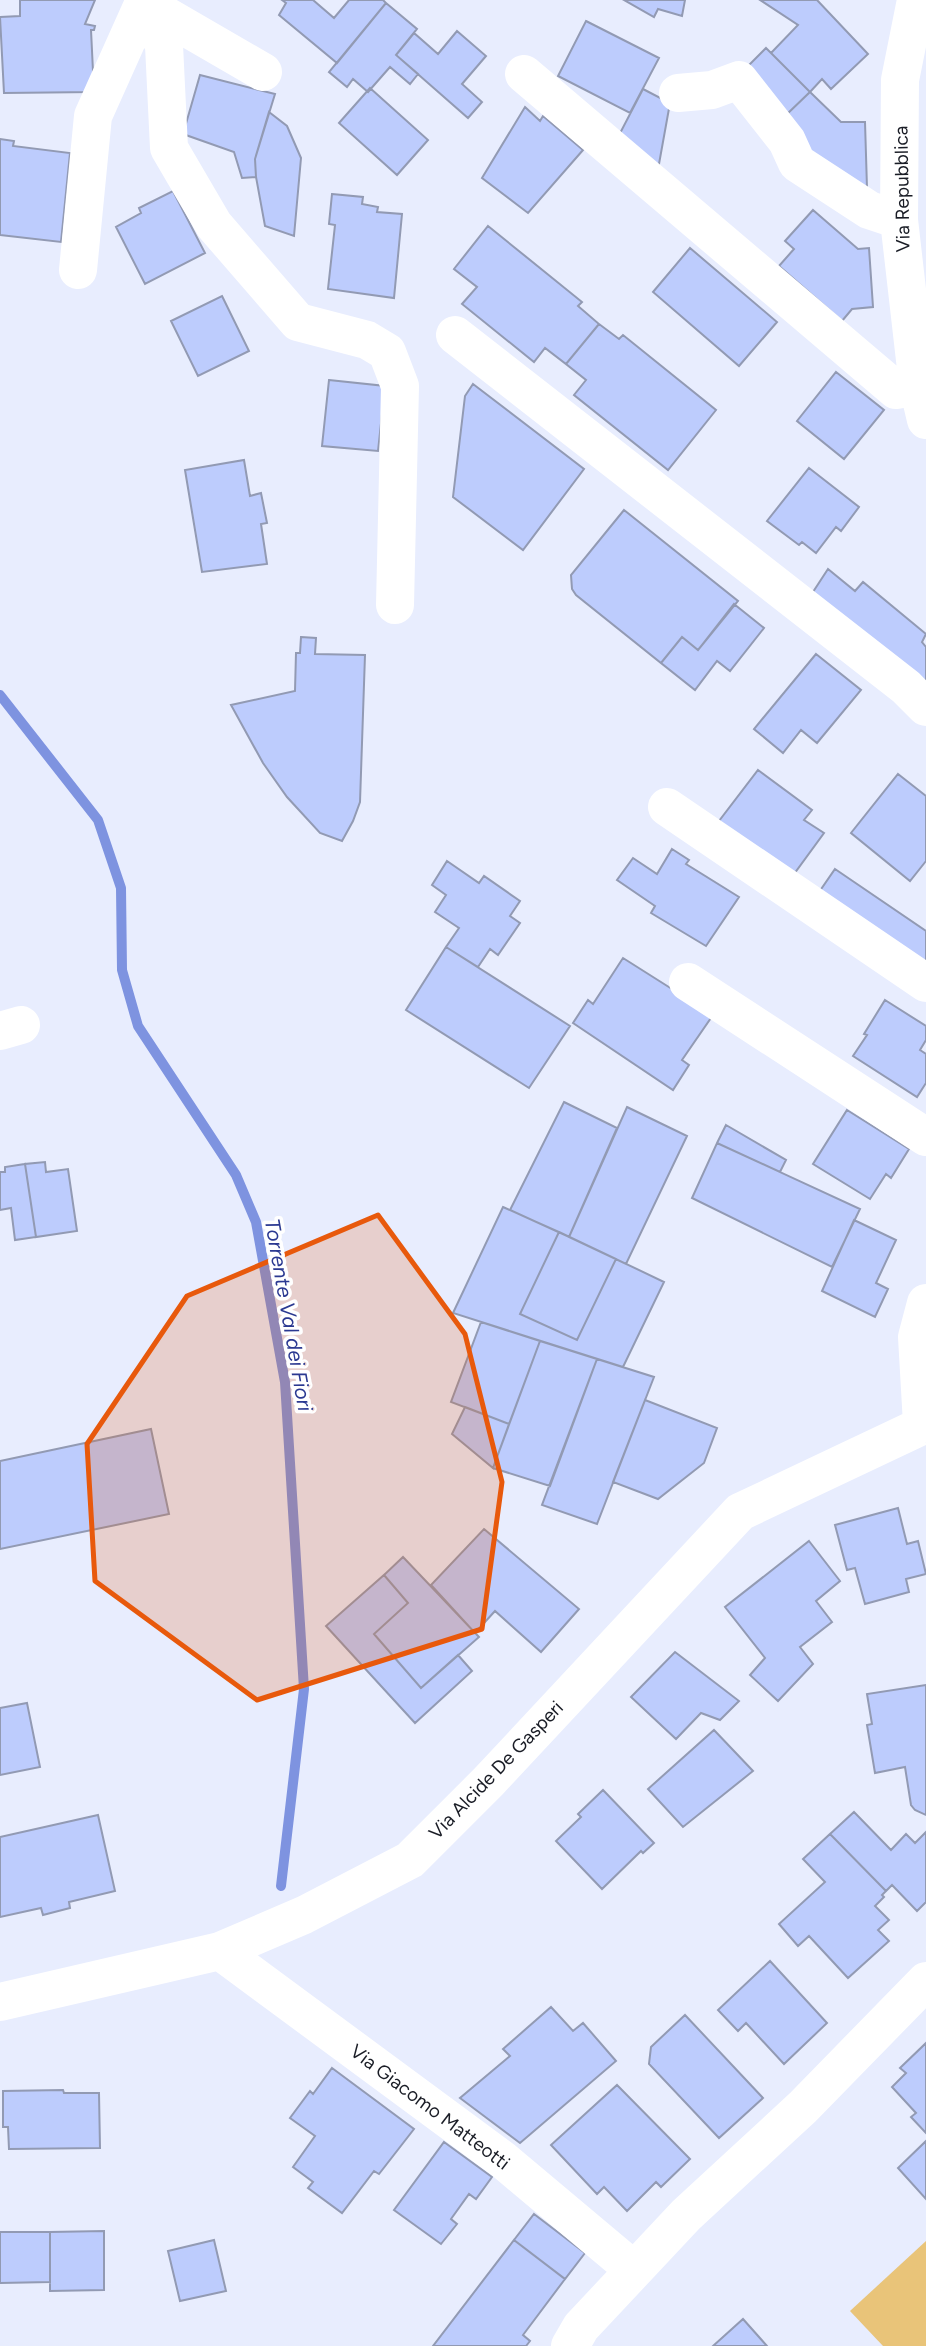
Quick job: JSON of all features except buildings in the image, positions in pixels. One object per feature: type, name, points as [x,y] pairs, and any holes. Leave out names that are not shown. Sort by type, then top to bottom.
[{"type":"street","name":"Via Repubblica","points":[[915,0],[913,87],[899,220],[922,403]]},
{"type":"street","points":[[145,1],[262,72]]},
{"type":"street","points":[[78,270],[93,116],[145,1]]},
{"type":"street","points":[[145,1],[164,45],[169,148],[214,225],[298,323],[367,340],[387,352],[400,386],[395,605]]},
{"type":"street","points":[[524,74],[896,390],[922,403]]},
{"type":"street","points":[[678,93],[712,90],[739,80],[787,141],[797,163],[869,211],[899,220]]},
{"type":"street","points":[[455,335],[906,687],[926,707]]},
{"type":"street","points":[[667,807],[926,983]]},
{"type":"street","points":[[688,982],[926,1137]]},
{"type":"street","points":[[924,1424],[917,1337],[926,1303]]},
{"type":"street","name":"Via Alcide De Gasperi","points":[[0,2002],[220,1951],[303,1915],[410,1860],[489,1781],[740,1512],[924,1424]]},
{"type":"street","name":"Via Giacomo Matteotti","points":[[220,1951],[503,2160],[634,2270]]},
{"type":"street","points":[[570,2346],[581,2327],[686,2215],[803,2107],[926,1981]]},
{"type":"highlighted area","points":[[378,1215],[465,1334],[502,1482],[482,1629],[257,1700],[95,1581],[87,1444],[187,1296]]},
{"type":"shaded area","points":[[926,2241],[926,2346],[883,2346],[850,2311]]},
{"type":"waterway","name":"Torrente Val dei Fiori","points":[[0,695],[98,820],[121,888],[122,970],[138,1026],[236,1175],[256,1222],[285,1382],[304,1689],[281,1886]]}]
